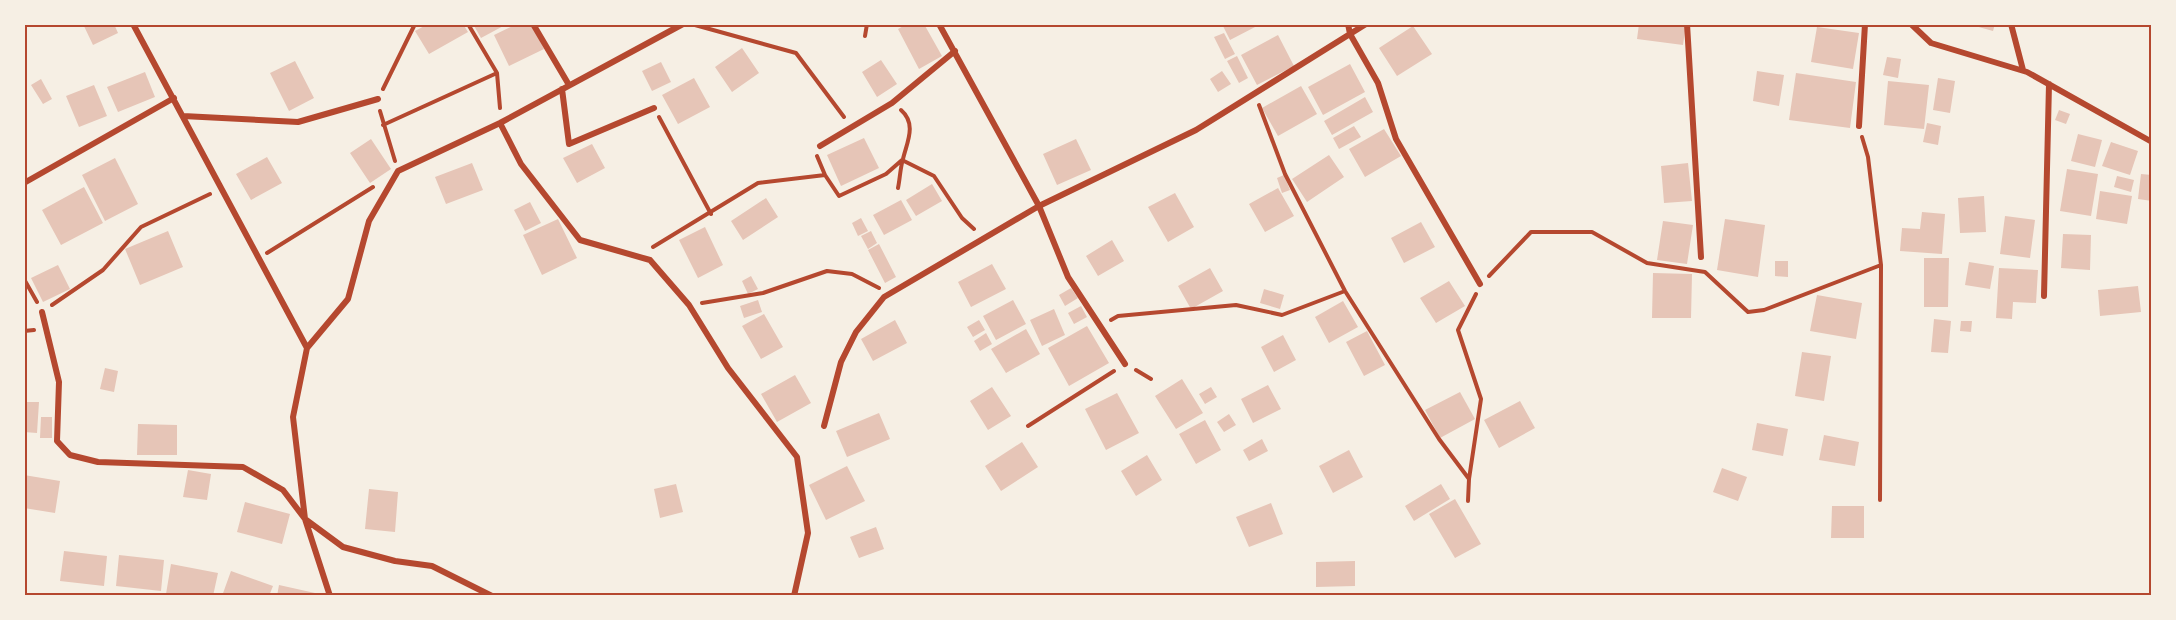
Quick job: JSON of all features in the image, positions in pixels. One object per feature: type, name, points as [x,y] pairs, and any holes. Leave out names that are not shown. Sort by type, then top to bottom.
[{"type":"street","points":[[133,24],[307,348]]},
{"type":"street","points":[[533,24],[569,85]]},
{"type":"street","points":[[330,596],[305,519],[293,417],[307,348],[348,299],[369,221],[398,171],[500,123],[683,24]]},
{"type":"street","points":[[939,24],[1039,206],[1068,277],[1125,364]]},
{"type":"street","points":[[1348,24],[1350,34],[1378,83],[1396,139],[1480,284]]},
{"type":"street","points":[[824,426],[841,362],[856,332],[884,297],[1039,206],[1196,130],[1366,24]]},
{"type":"street","points":[[1687,24],[1701,257]]},
{"type":"street","points":[[1859,126],[1865,24]]},
{"type":"street","points":[[1911,24],[1931,44],[2023,70],[2152,142]]},
{"type":"street","points":[[2011,24],[2023,70]]},
{"type":"street","points":[[820,146],[892,103],[955,51]]},
{"type":"street","points":[[2044,296],[2049,84]]},
{"type":"street","points":[[562,89],[569,144],[654,108]]},
{"type":"street","points":[[24,183],[174,98]]},
{"type":"street","points":[[183,116],[298,122],[378,99]]},
{"type":"street","points":[[500,123],[521,164],[580,240],[651,260],[690,305],[729,368],[797,457],[807,533],[794,596]]},
{"type":"street","points":[[42,312],[59,382],[57,441],[70,455],[98,462],[243,467],[283,490],[305,519],[342,547],[395,561],[432,566],[492,596]]},
{"type":"path","points":[[259,258],[398,171],[383,125],[378,99],[415,24]]},
{"type":"path","points":[[468,24],[497,73],[500,123]]},
{"type":"path","points":[[691,24],[796,53],[851,127]]},
{"type":"path","points":[[865,36],[867,24]]},
{"type":"path","points":[[383,125],[497,73]]},
{"type":"path","points":[[1254,93],[1285,174],[1345,291],[1439,440],[1468,479]]},
{"type":"path","points":[[892,103],[907,116],[911,134],[902,160],[898,189]]},
{"type":"path","points":[[654,108],[711,214]]},
{"type":"path","points":[[1859,126],[1868,157],[1881,265],[1880,501]]},
{"type":"path","points":[[651,260],[654,246],[711,214],[758,183],[825,175],[839,196],[885,174],[902,160]]},
{"type":"path","points":[[902,160],[934,176],[962,218],[983,238]]},
{"type":"path","points":[[24,279],[42,312],[103,270],[141,227],[222,188]]},
{"type":"path","points":[[1468,501],[1468,479],[1481,399],[1458,330],[1480,284],[1531,232],[1592,232],[1647,263],[1705,272],[1748,312],[1764,310],[1881,265]]},
{"type":"path","points":[[690,305],[763,293],[827,272],[852,274],[878,287],[884,297]]},
{"type":"path","points":[[1100,328],[1118,316],[1236,305],[1282,315],[1345,291]]},
{"type":"path","points":[[1028,426],[1125,364]]},
{"type":"building","points":[[83,24],[114,24],[118,33],[93,45]]},
{"type":"building","points":[[428,24],[463,24],[468,32],[429,54],[415,31]]},
{"type":"building","points":[[473,24],[507,24],[481,38]]},
{"type":"building","points":[[517,24],[532,24],[544,49],[509,66],[494,35]]},
{"type":"building","points":[[907,24],[924,24],[942,56],[919,69],[898,29]]},
{"type":"building","points":[[1222,24],[1256,24],[1257,26],[1230,40]]},
{"type":"building","points":[[1639,24],[1686,24],[1683,45],[1637,39]]},
{"type":"building","points":[[1968,24],[1995,24],[1993,31]]},
{"type":"building","points":[[1413,26],[1432,54],[1397,76],[1379,48]]},
{"type":"building","points":[[1817,27],[1859,33],[1853,69],[1811,62]]},
{"type":"building","points":[[1224,33],[1235,54],[1225,59],[1214,37]]},
{"type":"building","points":[[1278,35],[1294,66],[1257,85],[1241,55]]},
{"type":"building","points":[[742,48],[759,73],[732,92],[715,67]]},
{"type":"building","points":[[1237,56],[1248,78],[1239,83],[1227,61]]},
{"type":"building","points":[[1887,57],[1901,59],[1898,78],[1883,75]]},
{"type":"building","points":[[881,60],[897,84],[877,97],[862,72]]},
{"type":"building","points":[[295,61],[314,98],[289,111],[270,73]]},
{"type":"building","points":[[661,62],[671,82],[652,91],[642,71]]},
{"type":"building","points":[[1350,64],[1365,92],[1323,115],[1308,87]]},
{"type":"building","points":[[1222,71],[1231,84],[1218,92],[1210,79]]},
{"type":"building","points":[[1757,71],[1784,75],[1779,106],[1753,101]]},
{"type":"building","points":[[145,72],[155,97],[118,112],[107,87]]},
{"type":"building","points":[[1796,73],[1856,82],[1850,128],[1789,120]]},
{"type":"building","points":[[694,78],[710,107],[678,124],[662,95]]},
{"type":"building","points":[[1938,78],[1955,81],[1950,113],[1933,110]]},
{"type":"building","points":[[41,79],[52,99],[43,104],[31,85]]},
{"type":"building","points":[[1888,81],[1929,85],[1924,129],[1884,125]]},
{"type":"building","points":[[94,85],[107,116],[79,127],[66,96]]},
{"type":"building","points":[[1301,86],[1317,114],[1278,136],[1262,108]]},
{"type":"building","points":[[1365,97],[1373,112],[1332,135],[1324,121]]},
{"type":"building","points":[[2059,110],[2070,114],[2066,124],[2055,120]]},
{"type":"building","points":[[1927,123],[1941,126],[1938,145],[1923,142]]},
{"type":"building","points":[[1354,126],[1361,137],[1339,149],[1333,138]]},
{"type":"building","points":[[1384,129],[1401,156],[1365,177],[1349,149]]},
{"type":"building","points":[[2078,134],[2102,140],[2095,167],[2071,161]]},
{"type":"building","points":[[864,138],[879,168],[841,186],[827,155]]},
{"type":"building","points":[[371,139],[391,169],[370,183],[350,153]]},
{"type":"building","points":[[1076,139],[1091,170],[1057,185],[1043,154]]},
{"type":"building","points":[[2111,142],[2138,151],[2130,175],[2102,166]]},
{"type":"building","points":[[592,144],[605,168],[577,183],[563,158]]},
{"type":"building","points":[[1329,155],[1344,177],[1307,202],[1292,179]]},
{"type":"building","points":[[267,157],[282,183],[251,200],[236,174]]},
{"type":"building","points":[[115,158],[138,204],[105,221],[82,175]]},
{"type":"building","points":[[472,163],[483,190],[446,204],[435,177]]},
{"type":"building","points":[[1688,163],[1692,201],[1664,203],[1661,166]]},
{"type":"building","points":[[2067,169],[2098,174],[2091,216],[2060,211]]},
{"type":"building","points":[[2141,174],[2152,175],[2152,201],[2138,199]]},
{"type":"building","points":[[1284,175],[1290,190],[1282,193],[1277,178]]},
{"type":"building","points":[[2117,176],[2134,180],[2131,192],[2114,187]]},
{"type":"building","points":[[932,184],[942,201],[916,216],[906,200]]},
{"type":"building","points":[[84,187],[103,223],[61,245],[42,210]]},
{"type":"building","points":[[1278,188],[1294,216],[1265,232],[1249,204]]},
{"type":"building","points":[[2100,191],[2132,196],[2127,224],[2096,219]]},
{"type":"building","points":[[1175,193],[1194,227],[1168,242],[1148,207]]},
{"type":"building","points":[[1984,196],[1986,232],[1960,233],[1958,198]]},
{"type":"building","points":[[766,198],[778,217],[743,240],[731,221]]},
{"type":"building","points":[[901,200],[912,220],[884,235],[873,215]]},
{"type":"building","points":[[530,202],[541,223],[525,231],[514,210]]},
{"type":"building","points":[[1922,212],[1945,214],[1942,254],[1900,251],[1902,228],[1920,229]]},
{"type":"building","points":[[2005,216],[2035,220],[2030,258],[2000,254]]},
{"type":"building","points":[[861,218],[868,231],[858,236],[852,223]]},
{"type":"building","points":[[558,219],[577,258],[542,275],[523,235]]},
{"type":"building","points":[[1725,219],[1765,225],[1758,277],[1717,270]]},
{"type":"building","points":[[1663,221],[1693,225],[1687,264],[1657,260]]},
{"type":"building","points":[[1421,222],[1435,247],[1404,263],[1391,238]]},
{"type":"building","points":[[705,227],[723,265],[698,278],[679,240]]},
{"type":"building","points":[[168,231],[183,267],[140,285],[125,249]]},
{"type":"building","points":[[871,231],[877,243],[868,249],[861,236]]},
{"type":"building","points":[[2063,234],[2091,235],[2090,270],[2061,268]]},
{"type":"building","points":[[1112,240],[1124,261],[1098,276],[1086,256]]},
{"type":"building","points":[[879,244],[896,277],[885,283],[868,250]]},
{"type":"building","points":[[1924,258],[1949,258],[1948,307],[1924,307]]},
{"type":"building","points":[[1775,261],[1788,261],[1788,277],[1775,276]]},
{"type":"building","points":[[1969,262],[1994,266],[1990,289],[1965,285]]},
{"type":"building","points":[[992,264],[1006,289],[971,307],[958,282]]},
{"type":"building","points":[[58,265],[70,289],[43,302],[31,278]]},
{"type":"building","points":[[1210,268],[1223,291],[1191,309],[1178,286]]},
{"type":"building","points":[[1999,268],[2038,270],[2036,303],[2013,302],[2012,319],[1996,318]]},
{"type":"building","points":[[1653,273],[1692,274],[1691,318],[1652,318]]},
{"type":"building","points":[[751,276],[758,289],[748,294],[742,281]]},
{"type":"building","points":[[1449,281],[1465,306],[1436,323],[1420,298]]},
{"type":"building","points":[[2138,286],[2141,312],[2100,316],[2098,290]]},
{"type":"building","points":[[1071,288],[1078,298],[1065,306],[1059,295]]},
{"type":"building","points":[[1264,289],[1284,295],[1280,309],[1260,303]]},
{"type":"building","points":[[1817,295],[1862,303],[1856,339],[1810,331]]},
{"type":"building","points":[[758,300],[762,312],[744,318],[740,306]]},
{"type":"building","points":[[1013,300],[1026,324],[996,340],[983,316]]},
{"type":"building","points":[[1343,301],[1358,327],[1329,343],[1315,317]]},
{"type":"building","points":[[1081,306],[1087,317],[1074,324],[1068,313]]},
{"type":"building","points":[[1054,309],[1065,335],[1042,346],[1030,320]]},
{"type":"building","points":[[764,314],[783,347],[761,359],[742,326]]},
{"type":"building","points":[[1934,319],[1951,321],[1948,353],[1931,352]]},
{"type":"building","points":[[895,320],[907,343],[873,361],[861,339]]},
{"type":"building","points":[[979,320],[985,330],[973,337],[967,327]]},
{"type":"building","points":[[1961,321],[1972,321],[1971,332],[1960,331]]},
{"type":"building","points":[[1087,326],[1109,363],[1069,386],[1048,348]]},
{"type":"building","points":[[1026,329],[1040,354],[1006,373],[991,349]]},
{"type":"building","points":[[1367,331],[1385,365],[1364,376],[1346,342]]},
{"type":"building","points":[[986,333],[992,344],[980,351],[974,341]]},
{"type":"building","points":[[1283,335],[1296,360],[1274,372],[1261,347]]},
{"type":"building","points":[[1802,352],[1831,356],[1824,401],[1795,396]]},
{"type":"building","points":[[105,368],[118,371],[114,392],[100,389]]},
{"type":"building","points":[[795,375],[811,403],[777,422],[761,394]]},
{"type":"building","points":[[1182,379],[1203,413],[1176,429],[1155,396]]},
{"type":"building","points":[[1268,385],[1281,409],[1253,423],[1241,399]]},
{"type":"building","points":[[992,387],[1011,416],[988,430],[970,401]]},
{"type":"building","points":[[1211,387],[1217,397],[1205,404],[1199,394]]},
{"type":"building","points":[[1460,392],[1475,419],[1440,438],[1425,410]]},
{"type":"building","points":[[1117,393],[1139,433],[1106,450],[1085,409]]},
{"type":"building","points":[[1520,401],[1535,428],[1499,448],[1484,420]]},
{"type":"building","points":[[24,402],[39,402],[37,433],[24,432]]},
{"type":"building","points":[[879,413],[890,439],[847,457],[836,431]]},
{"type":"building","points":[[1229,414],[1236,425],[1224,432],[1217,422]]},
{"type":"building","points":[[41,417],[52,417],[52,438],[40,438]]},
{"type":"building","points":[[1205,420],[1221,450],[1196,464],[1179,434]]},
{"type":"building","points":[[1757,423],[1788,429],[1783,456],[1752,450]]},
{"type":"building","points":[[138,424],[177,425],[177,455],[137,455]]},
{"type":"building","points":[[1824,435],[1859,442],[1855,466],[1819,460]]},
{"type":"building","points":[[1262,439],[1268,451],[1249,461],[1243,450]]},
{"type":"building","points":[[1022,442],[1038,467],[1001,491],[985,466]]},
{"type":"building","points":[[1349,450],[1363,477],[1333,493],[1319,466]]},
{"type":"building","points":[[1147,455],[1162,480],[1136,496],[1121,471]]},
{"type":"building","points":[[847,466],[865,501],[826,520],[809,485]]},
{"type":"building","points":[[1722,468],[1747,477],[1738,501],[1713,492]]},
{"type":"building","points":[[188,470],[211,474],[207,500],[183,497]]},
{"type":"building","points":[[24,475],[60,481],[55,513],[24,508]]},
{"type":"building","points":[[676,484],[683,512],[660,518],[654,489]]},
{"type":"building","points":[[1441,484],[1450,499],[1414,521],[1405,506]]},
{"type":"building","points":[[369,489],[398,492],[395,532],[365,529]]},
{"type":"building","points":[[1455,499],[1481,544],[1455,558],[1429,514]]},
{"type":"building","points":[[245,502],[290,514],[282,544],[237,532]]},
{"type":"building","points":[[1271,503],[1283,534],[1249,547],[1236,517]]},
{"type":"building","points":[[1832,506],[1864,506],[1864,538],[1831,538]]},
{"type":"building","points":[[876,527],[884,549],[859,558],[850,537]]},
{"type":"building","points":[[64,551],[107,556],[104,586],[60,581]]},
{"type":"building","points":[[119,555],[164,560],[161,591],[116,586]]},
{"type":"building","points":[[1355,561],[1355,586],[1316,587],[1316,562]]},
{"type":"building","points":[[171,564],[218,573],[213,596],[166,594]]},
{"type":"building","points":[[231,571],[273,586],[269,596],[222,596]]},
{"type":"building","points":[[279,585],[324,595],[324,596],[277,596]]}]
